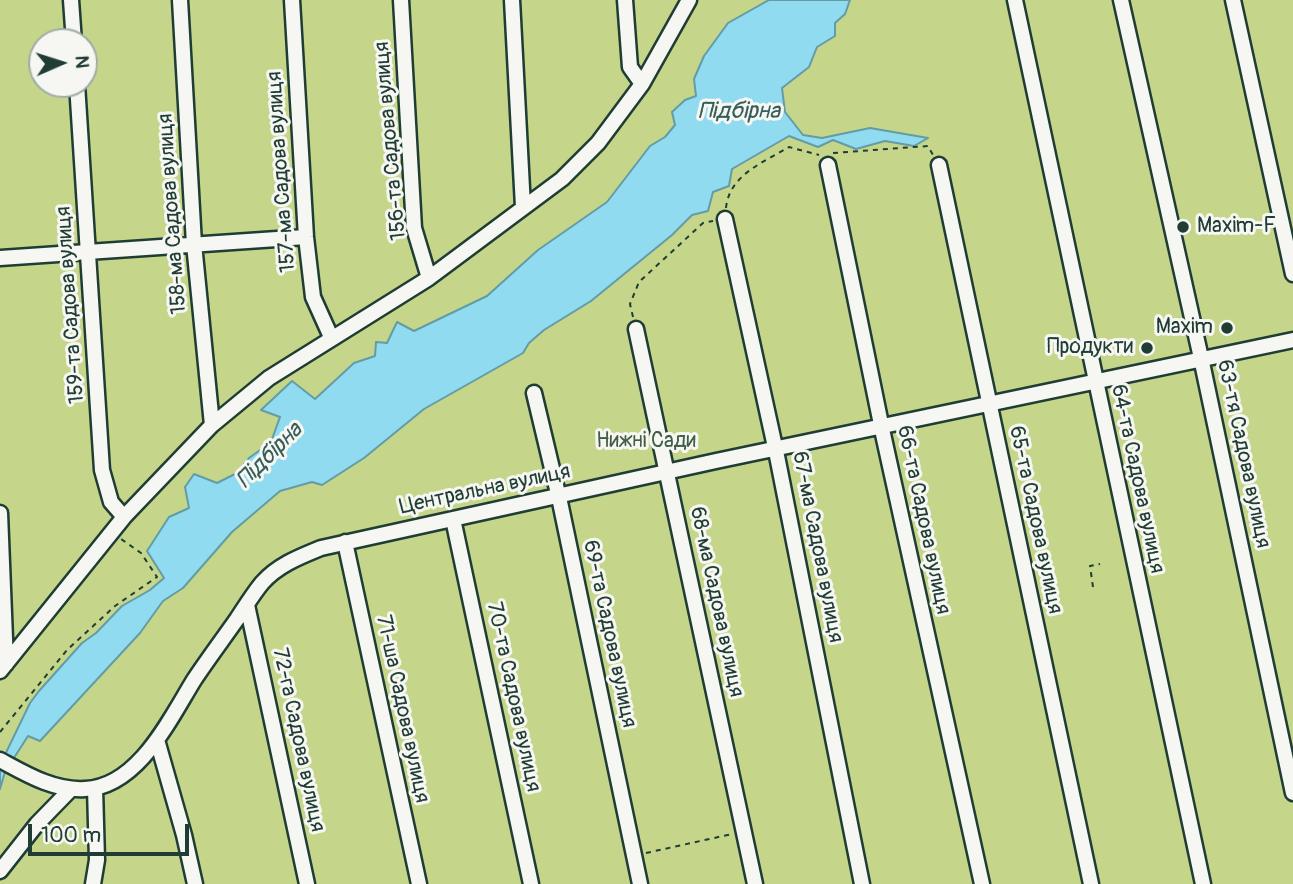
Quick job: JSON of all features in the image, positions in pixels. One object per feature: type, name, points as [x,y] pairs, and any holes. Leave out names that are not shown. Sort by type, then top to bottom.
[{"type":"street","points":[[71,0],[73,28]]},
{"type":"street","name":"158-ма Садова вулиця","points":[[180,0],[194,244],[212,425]]},
{"type":"street","name":"157-ма Садова вулиця","points":[[292,0],[306,237],[313,296],[331,337]]},
{"type":"street","name":"156-та Садова вулиця","points":[[401,0],[414,228],[429,278]]},
{"type":"street","points":[[512,0],[523,207]]},
{"type":"street","points":[[625,0],[630,67],[642,84]]},
{"type":"street","points":[[3,668],[124,517],[212,425],[269,378],[429,278],[562,179],[597,143],[642,84],[689,0]]},
{"type":"street","name":"64-та Садова вулиця","points":[[1015,0],[1203,884]]},
{"type":"street","name":"63-тя Садова вулиця","points":[[1121,0],[1201,358],[1293,793]]},
{"type":"street","points":[[1233,0],[1293,274]]},
{"type":"street","name":"159-та Садова вулиця","points":[[78,98],[102,470],[111,502],[124,517]]},
{"type":"street","name":"66-та Садова вулиця","points":[[828,165],[881,427],[982,884]]},
{"type":"street","name":"65-та Садова вулиця","points":[[939,165],[1091,884]]},
{"type":"street","name":"67-ма Садова вулиця","points":[[725,219],[776,449],[862,884]]},
{"type":"street","points":[[0,258],[306,237]]},
{"type":"street","name":"68-ма Садова вулиця","points":[[636,329],[755,884]]},
{"type":"street","name":"Центральна вулиця","points":[[0,760],[33,778],[71,789],[95,788],[124,775],[157,740],[261,584],[277,569],[297,557],[345,542],[1293,340]]},
{"type":"street","name":"69-та Садова вулиця","points":[[534,393],[640,884]]},
{"type":"street","points":[[0,513],[3,668]]},
{"type":"street","name":"70-та Садова вулиця","points":[[453,519],[531,884]]},
{"type":"street","name":"71-ша Садова вулиця","points":[[345,542],[419,884]]},
{"type":"street","name":"72-га Садова вулиця","points":[[247,605],[307,884]]},
{"type":"street","points":[[157,740],[195,884]]},
{"type":"street","points":[[93,884],[97,860],[95,788]]},
{"type":"street","points":[[0,871],[37,824],[71,789]]},
{"type":"path","points":[[636,329],[630,304],[639,282],[703,223],[725,219]]},
{"type":"path","points":[[0,732],[67,650],[115,606],[157,577],[141,553],[112,532]]},
{"type":"path","points":[[1093,587],[1090,566],[1100,564]]},
{"type":"path","points":[[634,856],[744,831]]},
{"type":"green space","name":"Нижні Сади","points":[[0,0],[1293,0],[1293,884],[0,884]]},
{"type":"water","name":"Підбірна","points":[[769,0],[850,0],[845,14],[835,23],[835,36],[817,47],[809,67],[782,88],[785,112],[803,135],[822,138],[870,128],[928,138],[914,146],[885,141],[856,149],[833,140],[818,147],[789,136],[732,169],[729,186],[713,192],[708,211],[692,215],[672,235],[591,301],[544,330],[529,343],[523,353],[424,409],[364,458],[322,485],[312,482],[280,491],[232,532],[183,588],[163,601],[140,633],[40,741],[28,736],[5,772],[0,789],[0,765],[30,703],[39,691],[82,643],[96,633],[122,606],[150,590],[164,578],[147,551],[169,517],[189,508],[185,487],[194,474],[217,483],[237,473],[249,458],[271,442],[280,417],[261,410],[292,381],[315,399],[354,363],[375,356],[376,342],[387,343],[397,322],[414,331],[487,296],[538,250],[607,202],[650,146],[665,137],[675,125],[672,112],[685,100],[696,96],[694,79],[704,56],[728,23]]},
{"type":"place","name":"Maxim-F","points":[[1183,227]]},
{"type":"place","name":"Maxim","points":[[1227,328]]},
{"type":"place","name":"Продукти","points":[[1147,348]]}]
